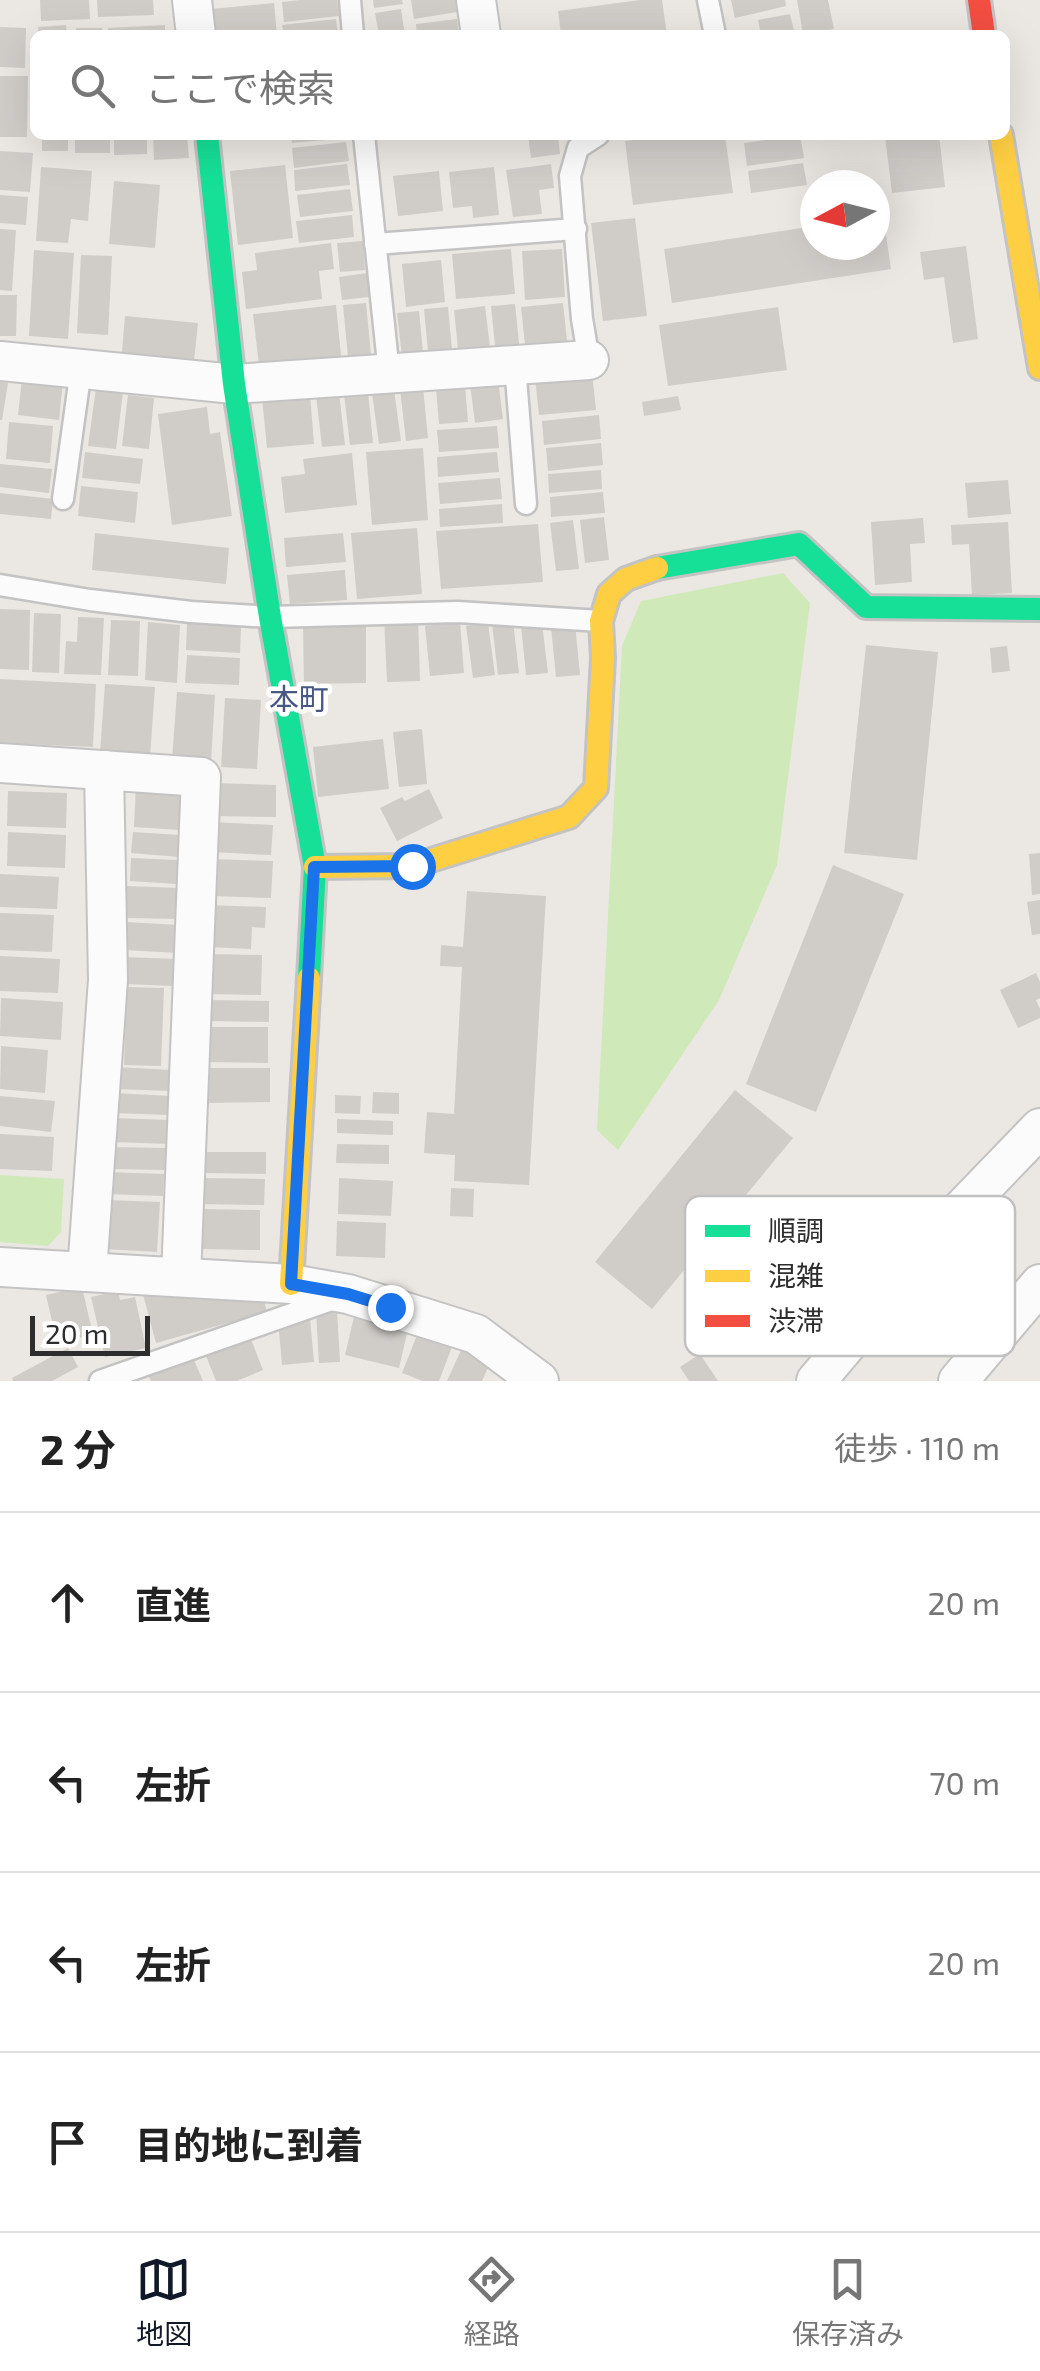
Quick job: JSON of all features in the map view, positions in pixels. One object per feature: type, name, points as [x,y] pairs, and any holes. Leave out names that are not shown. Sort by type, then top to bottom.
[{"type":"street","points":[[192,0],[195,30]]},
{"type":"street","points":[[476,0],[479,30]]},
{"type":"street","points":[[978,0],[983,30]]},
{"type":"street","points":[[208,140],[234,384],[314,867],[291,1284]]},
{"type":"street","points":[[1002,140],[1040,368]]},
{"type":"street","points":[[0,361],[234,384],[588,360]]},
{"type":"street","points":[[314,867],[412,866],[569,817],[596,788],[603,658],[601,620],[609,594],[626,579],[648,570],[799,544],[866,608],[1040,609]]},
{"type":"street","points":[[0,764],[201,776],[181,1278]]},
{"type":"street","points":[[86,1272],[108,980],[104,770]]},
{"type":"street","points":[[974,1196],[1040,1128]]},
{"type":"street","points":[[0,1267],[291,1284],[348,1294],[476,1334],[539,1381]]},
{"type":"street","points":[[1015,1314],[1040,1284]]},
{"type":"street","points":[[816,1381],[837,1356]]},
{"type":"street","points":[[958,1381],[979,1356]]},
{"type":"lane","points":[[350,0],[353,30]]},
{"type":"lane","points":[[708,0],[714,30]]},
{"type":"lane","points":[[365,140],[389,373]]},
{"type":"lane","points":[[588,360],[570,176],[578,148],[590,140]]},
{"type":"lane","points":[[375,244],[576,229]]},
{"type":"lane","points":[[515,365],[526,504]]},
{"type":"lane","points":[[63,500],[81,369]]},
{"type":"lane","points":[[0,585],[90,600],[270,617],[458,612],[601,620]]},
{"type":"lane","points":[[100,1381],[348,1294]]},
{"type":"green space","points":[[783,573],[810,603],[777,865],[719,1000],[618,1150],[597,1130],[622,646],[641,601]]},
{"type":"green space","points":[[0,1175],[64,1179],[61,1232],[48,1246],[0,1242]]},
{"type":"building","points":[[40,0],[89,0],[90,19],[41,21]]},
{"type":"building","points":[[97,0],[153,0],[154,15],[98,17]]},
{"type":"building","points":[[337,0],[339,16],[284,22],[282,2]]},
{"type":"building","points":[[373,0],[402,0],[403,4],[374,8]]},
{"type":"building","points":[[411,0],[455,0],[457,12],[414,19]]},
{"type":"building","points":[[662,0],[666,30],[560,30],[558,11]]},
{"type":"building","points":[[731,0],[785,0],[786,6],[735,18]]},
{"type":"building","points":[[797,0],[828,0],[834,29],[802,30]]},
{"type":"building","points":[[274,3],[277,30],[213,30],[211,9]]},
{"type":"building","points":[[401,9],[404,30],[378,30],[375,13]]},
{"type":"building","points":[[790,14],[794,30],[760,30],[758,20]]},
{"type":"building","points":[[336,19],[337,30],[283,30],[282,25]]},
{"type":"building","points":[[457,19],[458,30],[417,30],[416,24]]},
{"type":"building","points":[[66,25],[66,30],[38,30],[38,27]]},
{"type":"building","points":[[165,25],[165,30],[108,28]]},
{"type":"building","points":[[0,27],[26,28],[25,68],[0,67]]},
{"type":"building","points":[[0,76],[28,76],[27,137],[0,137]]},
{"type":"building","points":[[42,140],[68,140],[68,151],[42,151]]},
{"type":"building","points":[[75,140],[110,140],[110,153],[75,153]]},
{"type":"building","points":[[114,140],[147,140],[147,154],[114,155]]},
{"type":"building","points":[[153,140],[187,140],[189,158],[154,160]]},
{"type":"building","points":[[529,140],[559,140],[560,154],[531,158]]},
{"type":"building","points":[[726,140],[733,193],[633,205],[625,141]]},
{"type":"building","points":[[801,140],[804,158],[747,166],[744,143]]},
{"type":"building","points":[[885,140],[940,140],[945,187],[892,193]]},
{"type":"building","points":[[346,142],[349,161],[294,168],[292,148]]},
{"type":"building","points":[[0,151],[33,153],[30,192],[0,190]]},
{"type":"building","points":[[803,163],[804,170],[800,170],[800,186],[751,193],[748,171]]},
{"type":"building","points":[[347,164],[350,185],[295,191],[294,170]]},
{"type":"building","points":[[551,164],[554,188],[539,190],[542,214],[513,217],[506,170]]},
{"type":"building","points":[[285,165],[293,238],[238,245],[230,171]]},
{"type":"building","points":[[41,167],[92,171],[88,221],[71,219],[68,243],[36,241]]},
{"type":"building","points":[[494,167],[499,215],[473,218],[472,206],[453,208],[449,172]]},
{"type":"building","points":[[439,171],[443,211],[398,216],[393,176]]},
{"type":"building","points":[[114,181],[160,185],[155,248],[109,244]]},
{"type":"building","points":[[350,189],[353,211],[300,217],[297,195]]},
{"type":"building","points":[[0,195],[28,197],[26,225],[0,223]]},
{"type":"building","points":[[352,215],[354,237],[299,243],[296,221]]},
{"type":"building","points":[[635,218],[647,316],[603,321],[591,223]]},
{"type":"building","points":[[800,228],[800,260],[890,260],[891,269],[672,303],[664,249]]},
{"type":"building","points":[[0,229],[16,230],[12,291],[0,290]]},
{"type":"building","points":[[363,241],[365,270],[340,272],[337,243]]},
{"type":"building","points":[[331,243],[334,269],[319,271],[322,299],[246,309],[242,272],[257,270],[255,253]]},
{"type":"building","points":[[966,246],[978,339],[953,343],[944,277],[924,280],[920,252]]},
{"type":"building","points":[[511,249],[515,294],[456,299],[452,254]]},
{"type":"building","points":[[562,249],[565,297],[525,300],[522,251]]},
{"type":"building","points":[[34,250],[74,253],[68,339],[29,336]]},
{"type":"building","points":[[81,255],[112,256],[108,335],[77,333]]},
{"type":"building","points":[[441,260],[445,302],[406,307],[402,264]]},
{"type":"building","points":[[367,273],[369,297],[342,300],[339,277]]},
{"type":"building","points":[[0,295],[17,295],[16,336],[0,336]]},
{"type":"building","points":[[366,303],[371,355],[348,357],[343,305]]},
{"type":"building","points":[[563,303],[568,350],[526,354],[521,307]]},
{"type":"building","points":[[515,304],[520,353],[496,355],[491,306]]},
{"type":"building","points":[[336,305],[341,356],[259,365],[253,314]]},
{"type":"building","points":[[485,306],[491,355],[459,358],[454,310]]},
{"type":"building","points":[[448,307],[453,360],[429,362],[424,309]]},
{"type":"building","points":[[778,307],[787,370],[668,386],[659,325]]},
{"type":"building","points":[[419,311],[424,363],[403,365],[397,313]]},
{"type":"building","points":[[125,316],[198,323],[193,370],[121,363]]},
{"type":"building","points":[[592,373],[596,410],[539,415],[535,378]]},
{"type":"building","points":[[22,378],[63,382],[59,420],[18,415]]},
{"type":"building","points":[[498,380],[503,419],[475,423],[470,384]]},
{"type":"building","points":[[0,382],[8,383],[2,420],[0,420]]},
{"type":"building","points":[[465,385],[468,422],[439,424],[436,388]]},
{"type":"building","points":[[423,387],[428,438],[406,441],[400,389]]},
{"type":"building","points":[[96,388],[123,392],[116,449],[88,446]]},
{"type":"building","points":[[394,390],[401,441],[379,444],[372,393]]},
{"type":"building","points":[[339,392],[345,445],[322,447],[316,395]]},
{"type":"building","points":[[368,392],[373,443],[350,445],[344,394]]},
{"type":"building","points":[[310,394],[314,444],[267,448],[262,398]]},
{"type":"building","points":[[128,395],[154,398],[149,449],[122,446]]},
{"type":"building","points":[[678,396],[681,410],[644,416],[642,402]]},
{"type":"building","points":[[207,407],[210,434],[220,432],[232,516],[172,525],[158,414]]},
{"type":"building","points":[[599,415],[601,439],[544,445],[542,421]]},
{"type":"building","points":[[9,422],[53,426],[50,463],[6,459]]},
{"type":"building","points":[[497,426],[499,448],[439,452],[437,430]]},
{"type":"building","points":[[601,443],[603,465],[548,471],[546,448]]},
{"type":"building","points":[[423,448],[428,520],[372,525],[366,452]]},
{"type":"building","points":[[85,452],[143,459],[140,484],[82,478]]},
{"type":"building","points":[[497,452],[499,472],[438,477],[437,457]]},
{"type":"building","points":[[352,453],[357,505],[285,513],[281,477],[305,474],[303,459]]},
{"type":"building","points":[[0,464],[52,469],[49,493],[0,487]]},
{"type":"building","points":[[601,470],[602,489],[549,493],[548,474]]},
{"type":"building","points":[[500,478],[502,499],[440,504],[438,483]]},
{"type":"building","points":[[1008,480],[1011,514],[968,518],[965,483]]},
{"type":"building","points":[[81,486],[138,492],[135,523],[78,516]]},
{"type":"building","points":[[603,492],[605,513],[551,517],[550,497]]},
{"type":"building","points":[[0,493],[53,499],[51,519],[0,514]]},
{"type":"building","points":[[502,504],[503,523],[440,527],[439,509]]},
{"type":"building","points":[[604,517],[609,560],[585,563],[580,520]]},
{"type":"building","points":[[923,518],[925,543],[910,544],[912,582],[875,585],[871,522]]},
{"type":"building","points":[[573,520],[579,569],[556,571],[550,523]]},
{"type":"building","points":[[1008,522],[1012,593],[972,595],[969,544],[952,545],[951,525]]},
{"type":"building","points":[[538,524],[543,582],[441,589],[436,531]]},
{"type":"building","points":[[417,528],[422,594],[357,599],[351,533]]},
{"type":"building","points":[[95,533],[229,548],[226,584],[92,570]]},
{"type":"building","points":[[343,533],[346,562],[286,567],[284,538]]},
{"type":"building","points":[[345,570],[347,600],[290,604],[287,575]]},
{"type":"building","points":[[0,609],[30,610],[29,670],[0,669]]},
{"type":"building","points":[[34,613],[61,614],[59,673],[32,672]]},
{"type":"building","points":[[78,617],[104,618],[101,675],[64,674],[66,641],[77,642]]},
{"type":"building","points":[[418,617],[420,681],[387,682],[384,618]]},
{"type":"building","points":[[111,620],[140,621],[138,676],[108,675]]},
{"type":"building","points":[[366,621],[366,683],[304,684],[303,622]]},
{"type":"building","points":[[513,621],[519,673],[498,675],[492,624]]},
{"type":"building","points":[[148,622],[180,625],[177,683],[145,680]]},
{"type":"building","points":[[460,622],[464,673],[430,676],[425,626]]},
{"type":"building","points":[[488,623],[495,675],[473,678],[466,626]]},
{"type":"building","points":[[542,623],[548,673],[526,675],[521,625]]},
{"type":"building","points":[[187,624],[241,626],[240,653],[186,650]]},
{"type":"building","points":[[575,624],[580,675],[556,677],[551,627]]},
{"type":"building","points":[[866,645],[938,652],[917,860],[844,853]]},
{"type":"building","points":[[1007,646],[1010,671],[992,673],[990,648]]},
{"type":"building","points":[[187,655],[240,658],[239,685],[185,683]]},
{"type":"building","points":[[0,679],[96,684],[93,747],[0,743]]},
{"type":"building","points":[[105,684],[155,687],[150,757],[100,753]]},
{"type":"building","points":[[177,692],[215,695],[211,763],[172,760]]},
{"type":"building","points":[[225,698],[261,700],[257,769],[221,767]]},
{"type":"building","points":[[422,729],[427,784],[399,787],[393,732]]},
{"type":"building","points":[[383,739],[389,789],[318,797],[313,747]]},
{"type":"building","points":[[214,783],[276,785],[276,817],[212,816]]},
{"type":"building","points":[[136,784],[182,787],[180,830],[134,827]]},
{"type":"building","points":[[429,789],[443,818],[397,841],[380,808]]},
{"type":"building","points":[[8,791],[67,793],[66,828],[7,826]]},
{"type":"building","points":[[213,822],[273,825],[271,855],[211,852]]},
{"type":"building","points":[[8,832],[66,835],[65,868],[7,866]]},
{"type":"building","points":[[133,832],[180,835],[179,857],[131,853]]},
{"type":"building","points":[[1040,853],[1040,894],[1032,895],[1029,854]]},
{"type":"building","points":[[131,858],[178,860],[177,884],[130,881]]},
{"type":"building","points":[[212,859],[273,861],[271,898],[212,896]]},
{"type":"building","points":[[833,865],[904,894],[816,1112],[746,1084]]},
{"type":"building","points":[[0,874],[59,877],[57,909],[0,907]]},
{"type":"building","points":[[126,886],[180,888],[179,919],[126,918]]},
{"type":"building","points":[[467,891],[546,896],[529,1185],[454,1181],[455,1155],[424,1153],[427,1112],[454,1114],[462,967],[440,966],[441,945],[463,947]]},
{"type":"building","points":[[1040,900],[1040,934],[1032,935],[1027,902]]},
{"type":"building","points":[[209,905],[266,907],[265,928],[252,927],[251,949],[207,947]]},
{"type":"building","points":[[0,913],[54,915],[52,952],[0,950]]},
{"type":"building","points":[[125,922],[180,925],[178,953],[124,950]]},
{"type":"building","points":[[207,954],[262,955],[261,995],[207,994]]},
{"type":"building","points":[[0,956],[60,959],[58,993],[0,991]]},
{"type":"building","points":[[124,957],[176,959],[174,986],[123,984]]},
{"type":"building","points":[[1036,973],[1040,982],[1040,998],[1036,1000],[1040,1018],[1018,1028],[1000,990]]},
{"type":"building","points":[[127,987],[164,988],[161,1066],[124,1065]]},
{"type":"building","points":[[1,998],[63,1002],[61,1040],[0,1036]]},
{"type":"building","points":[[205,1000],[269,1001],[269,1022],[205,1021]]},
{"type":"building","points":[[206,1027],[268,1027],[268,1063],[205,1062]]},
{"type":"building","points":[[1,1046],[48,1050],[45,1093],[0,1089]]},
{"type":"building","points":[[115,1067],[173,1070],[172,1091],[114,1089]]},
{"type":"building","points":[[205,1068],[270,1068],[270,1102],[205,1103]]},
{"type":"building","points":[[735,1090],[793,1138],[745,1196],[685,1196],[685,1269],[652,1309],[595,1262]]},
{"type":"building","points":[[373,1092],[399,1093],[399,1114],[372,1113]]},
{"type":"building","points":[[114,1093],[171,1096],[170,1115],[113,1113]]},
{"type":"building","points":[[335,1095],[361,1096],[360,1114],[335,1113]]},
{"type":"building","points":[[0,1096],[55,1101],[51,1132],[0,1126]]},
{"type":"building","points":[[113,1118],[169,1120],[168,1144],[112,1142]]},
{"type":"building","points":[[337,1119],[393,1121],[393,1135],[337,1133]]},
{"type":"building","points":[[0,1134],[54,1137],[52,1171],[0,1169]]},
{"type":"building","points":[[337,1144],[389,1145],[389,1164],[336,1163]]},
{"type":"building","points":[[110,1147],[167,1148],[167,1170],[109,1169]]},
{"type":"building","points":[[200,1152],[266,1152],[266,1174],[200,1173]]},
{"type":"building","points":[[106,1172],[164,1174],[163,1196],[105,1194]]},
{"type":"building","points":[[199,1178],[265,1179],[264,1205],[199,1204]]},
{"type":"building","points":[[339,1178],[393,1181],[391,1216],[338,1214]]},
{"type":"building","points":[[451,1188],[474,1189],[473,1217],[450,1216]]},
{"type":"building","points":[[107,1200],[160,1202],[157,1252],[105,1249]]},
{"type":"building","points":[[201,1209],[260,1210],[260,1250],[201,1249]]},
{"type":"building","points":[[337,1221],[386,1223],[385,1258],[336,1256]]},
{"type":"building","points":[[82,1287],[93,1335],[57,1343],[46,1295]]},
{"type":"building","points":[[141,1287],[262,1293],[267,1312],[156,1343]]},
{"type":"building","points":[[118,1291],[120,1300],[135,1297],[146,1348],[105,1357],[91,1297]]},
{"type":"building","points":[[337,1310],[340,1362],[319,1363],[316,1311]]},
{"type":"building","points":[[354,1317],[408,1329],[399,1368],[345,1355]]},
{"type":"building","points":[[310,1318],[314,1362],[282,1365],[278,1320]]},
{"type":"building","points":[[419,1330],[453,1344],[439,1381],[423,1381],[402,1373]]},
{"type":"building","points":[[250,1337],[263,1370],[237,1381],[216,1381],[206,1356]]},
{"type":"building","points":[[68,1348],[78,1367],[52,1381],[13,1381],[12,1378]]},
{"type":"building","points":[[462,1348],[491,1361],[482,1381],[447,1381]]},
{"type":"building","points":[[191,1353],[203,1381],[151,1381],[147,1372]]},
{"type":"building","points":[[701,1356],[718,1381],[689,1381],[680,1367]]},
{"type":"traffic: fast","points":[[208,140],[234,384],[270,617],[315,867],[309,978]]},
{"type":"traffic: fast","points":[[657,568],[799,544],[866,607],[1040,609]]},
{"type":"traffic: slow","points":[[1002,140],[1040,368]]},
{"type":"traffic: slow","points":[[315,867],[412,866],[569,817],[596,788],[603,658],[601,621],[609,594],[626,579],[657,568]]},
{"type":"traffic: slow","points":[[291,1284],[309,978]]},
{"type":"traffic: jam","points":[[979,0],[983,30]]},
{"type":"district","name":"本町","points":[[299,700]]},
{"type":"route","points":[[390,1307],[348,1294],[291,1284],[314,867],[412,866]]}]
